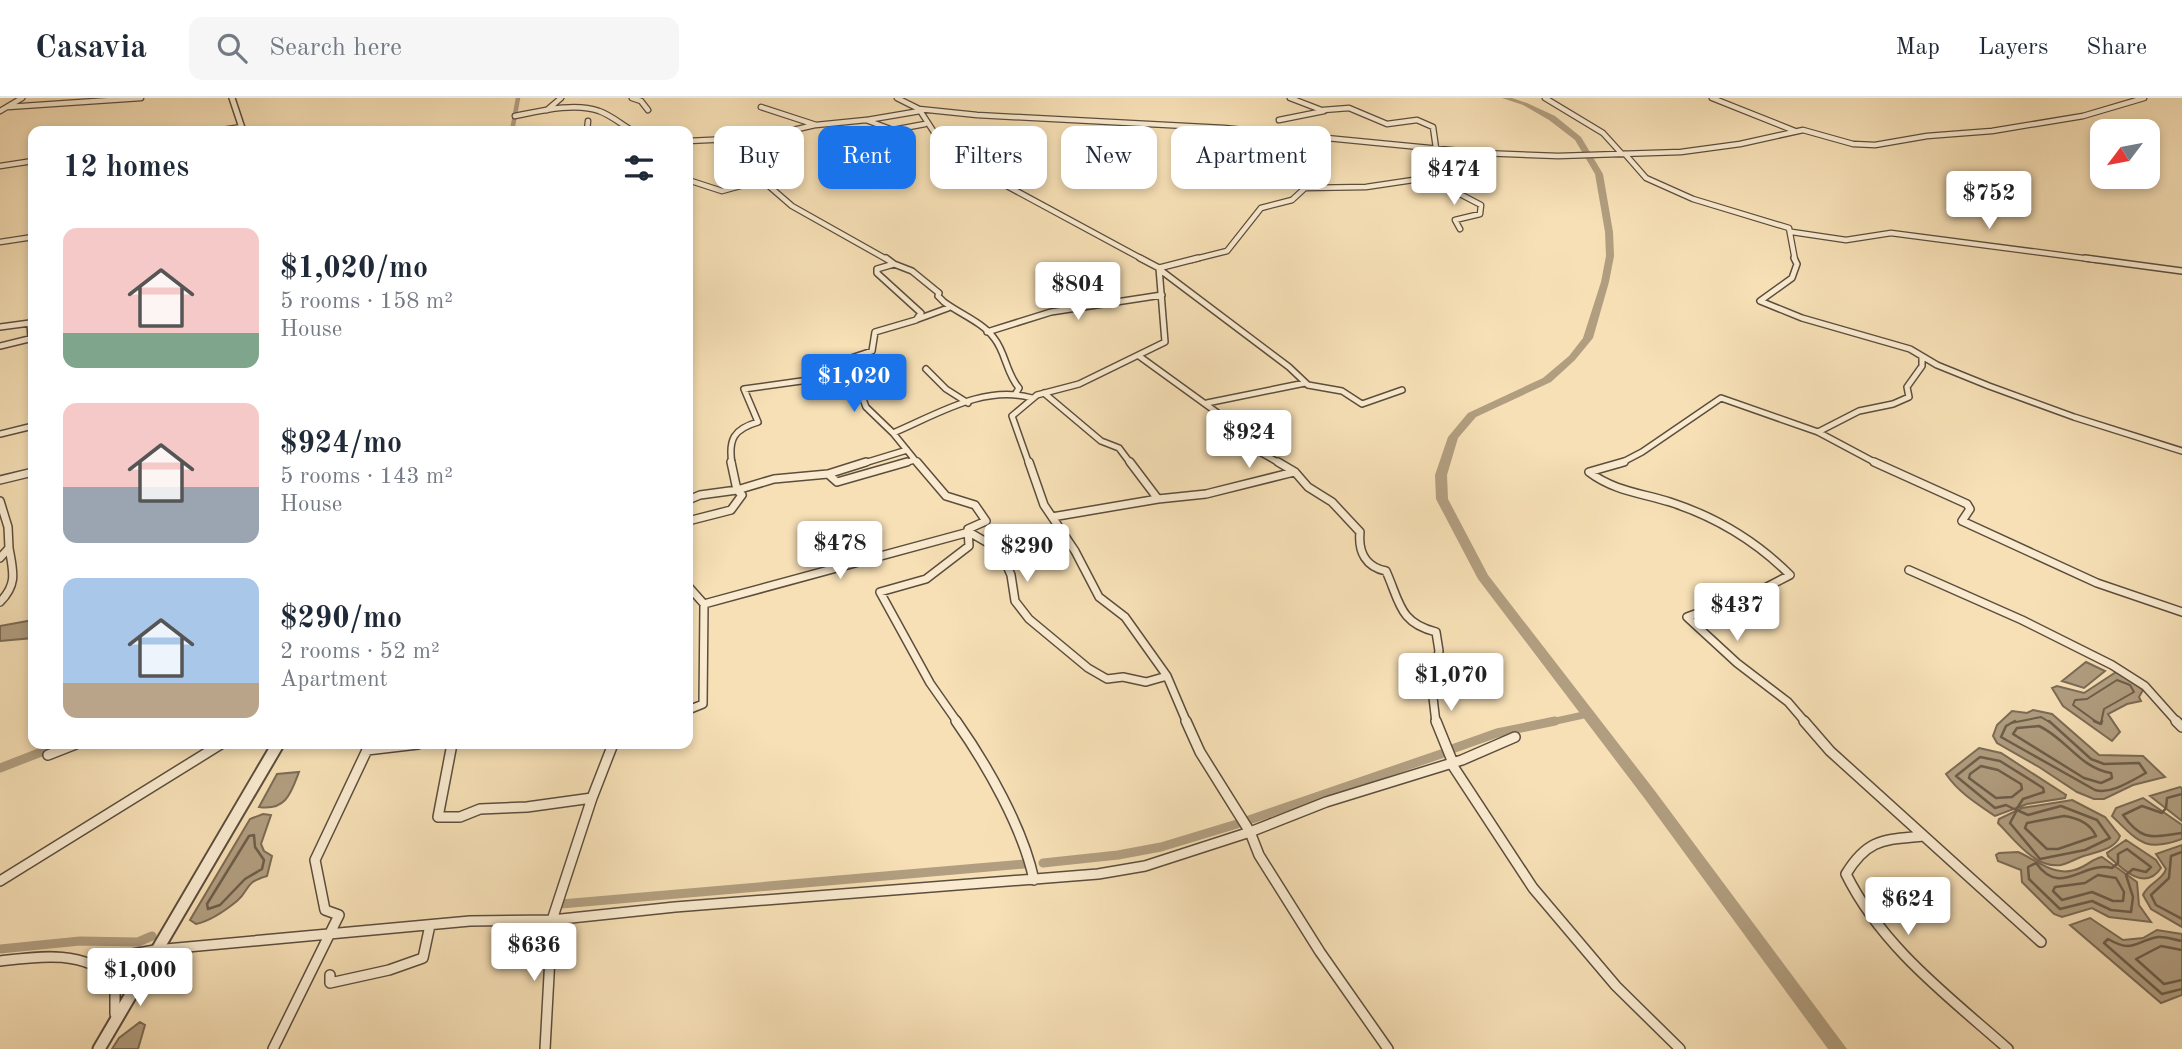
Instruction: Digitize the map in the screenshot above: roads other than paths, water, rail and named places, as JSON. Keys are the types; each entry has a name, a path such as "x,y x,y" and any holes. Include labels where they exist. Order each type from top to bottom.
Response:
{"street":[{"path":"0,111 22,98"},
{"path":"8,107 141,98"},
{"path":"547,110 561,98"},
{"path":"632,98 641,101 648,110"},
{"path":"897,98 919,110 925,124 947,149 979,173 1159,268 1289,367 1305,383"},
{"path":"1290,98 1323,110"},
{"path":"1545,98 1603,133 1646,178 1693,199 1789,228 1792,232 1846,240 1891,233 2182,271"},
{"path":"1712,98 1795,131"},
{"path":"804,128 919,110 1224,128 1434,149 1558,156 1606,155 1714,148 1808,130 1853,144 1875,145 1939,135 1992,131 2083,116 2144,98"},
{"path":"232,101 242,126"},
{"path":"761,107 816,125"},
{"path":"1279,120 1323,110 1349,108 1387,124 1419,121 1435,129 1434,149 1440,176 1458,193 1481,205 1480,214 1455,220 1460,229"},
{"path":"515,116 547,110 598,111 624,126"},
{"path":"866,120 893,130 925,124"},
{"path":"588,121 588,126"},
{"path":"693,141 714,140"},
{"path":"0,166 28,162"},
{"path":"1159,268 1227,251 1261,208 1292,200 1304,188 1366,187 1440,176"},
{"path":"693,182 714,188"},
{"path":"770,189 805,216 894,264"},
{"path":"1792,232 1792,255 1797,264 1792,278 1760,301 1802,318 1910,349 1989,386 2182,451"},
{"path":"0,242 28,238"},
{"path":"918,319 920,309 877,273 877,269 902,264 939,293 938,296 948,308 988,332 995,339 1013,382 1019,388 1016,393"},
{"path":"1159,268 1165,342 1079,384 1032,398 1012,416 1044,505 1075,551 1099,597 1125,617 1167,676 1200,752 1250,832 1259,855 1320,952 1388,1049"},
{"path":"988,332 1013,321 1043,313 1162,295"},
{"path":"693,520 732,510 742,495 737,490 730,448 734,433 738,429 758,422 744,389 830,377 833,364 872,351 876,332 948,308"},
{"path":"0,327 28,323"},
{"path":"0,346 28,340"},
{"path":"1139,356 1181,388 1208,403 1255,440 1258,451 1296,472 1308,487 1332,502 1360,532 1359,540 1366,562 1375,570 1386,571 1407,621 1418,629 1436,632 1441,646 1433,678 1434,702 1446,751 1452,763 1533,888 1616,986 1680,1049"},
{"path":"1818,432 1867,408 1891,405 1909,397 1908,387 1924,362 1922,356"},
{"path":"926,369 946,389 968,403"},
{"path":"704,604 969,531 986,521 983,511 962,498 946,496 894,433 866,407 863,399 860,399 854,376"},
{"path":"1208,403 1305,383 1342,391 1362,404 1402,390"},
{"path":"894,433 982,397 1016,393 1032,398"},
{"path":"1044,393 1065,414 1101,441 1119,448 1158,499"},
{"path":"2042,942 1830,751 1788,702 1737,663 1687,617 1760,590 1790,575 1726,523 1668,502 1625,493 1589,472 1620,465 1642,454 1671,430 1721,398 1818,432 1868,460 1967,504 1970,509 1962,521 2112,589 2182,612"},
{"path":"0,434 28,427"},
{"path":"693,498 737,490 774,479 828,474 907,450"},
{"path":"828,474 837,482 915,460"},
{"path":"1052,517 1158,499 1206,494 1296,472"},
{"path":"0,480 28,473"},
{"path":"0,501 8,527 13,572 11,591 0,602"},
{"path":"969,531 1000,550 1011,575 1016,601 1028,619 1088,668 1107,678 1124,677 1146,682 1167,676"},
{"path":"969,531 969,546 954,554 939,571 923,580 880,592 930,683 981,756 1029,857 1034,880"},
{"path":"0,558 9,548"},
{"path":"1909,570 2021,620 2112,665 2145,686 2182,727"},
{"path":"693,592 704,604 703,704 693,708"},
{"path":"0,961 31,957 92,961 155,950 470,921 552,920 675,907 1098,874 1145,866 1250,832 1326,802 1452,763 1515,737"},
{"path":"48,755 63,749"},
{"path":"0,881 213,749"},
{"path":"99,1049 275,749"},
{"path":"273,1049 338,913 325,910 315,860 367,750 376,749"},
{"path":"451,749 438,817 460,817 480,809 527,807 592,798"},
{"path":"545,1049 552,920 611,749"},
{"path":"1923,836 1873,842 1858,852 1846,874 1854,895 1910,962 2008,1049"},
{"path":"330,975 330,983 401,968 423,958 430,925"},
{"path":"92,961 114,979 117,1005 112,1024"}],"water":[{"path":"28,621 28,638 0,641 0,626"},
{"path":"2086,662 2105,671 2084,688 2062,681"},
{"path":"2116,672 2123,674 2143,690 2139,697 2141,701 2127,704 2108,714 2120,732 2112,741 2063,706 2052,688 2057,686 2084,693"},
{"path":"2033,710 2052,714 2099,755 2143,756 2165,777 2133,785 2104,799 2094,799 2077,792 1997,743 1993,736 1997,725 2012,711 2027,713"},
{"path":"1979,748 2001,753 2066,795 2065,798 2027,804 1995,816 1962,792 1946,774"},
{"path":"299,772 286,799 276,806 259,807 277,774"},
{"path":"2182,788 2182,821 2150,796"},
{"path":"2143,798 2182,825 2182,839 2159,845 2143,842 2112,816 2116,808"},
{"path":"2072,800 2105,817 2120,836 2118,840 2106,849 2061,865 2051,865 2026,852 1998,823 1999,819 2022,808"},
{"path":"263,814 271,815 261,844 264,851 272,856 267,876 251,884 237,901 223,911 196,924 190,920 250,819"},
{"path":"2126,840 2156,860 2161,868 2155,875 2148,878 2134,876 2108,856 2107,853"},
{"path":"2182,845 2182,927 2151,909 2143,895 2166,869 2156,854"},
{"path":"2018,852 2048,868 2064,871 2082,867 2102,857 2137,882 2139,905 2151,922 2109,917 2092,908 2062,917 2054,914 2022,882 2021,870 1998,861 1996,855"},
{"path":"2090,918 2123,940 2143,938 2157,930 2182,934 2182,995 2161,1003 2070,925"},
{"path":"140,1022 145,1025 138,1049 112,1049 119,1038"}],"waterway":[{"path":"513,126 518,98"},
{"path":"1505,98 1525,104 1552,118 1578,139 1599,174 1609,232 1610,256 1588,338 1572,358 1547,380 1472,415 1453,437 1441,475 1442,499 1482,576 1650,795 1838,1049"},
{"path":"1547,723 1588,714"},
{"path":"1452,749 1497,733 1555,721"},
{"path":"0,768 49,749"},
{"path":"1249,820 1441,754"},
{"path":"1043,863 1118,855 1161,847 1237,824"},
{"path":"561,904 1024,864"},
{"path":"0,949 80,941 138,942 152,936"}]}
